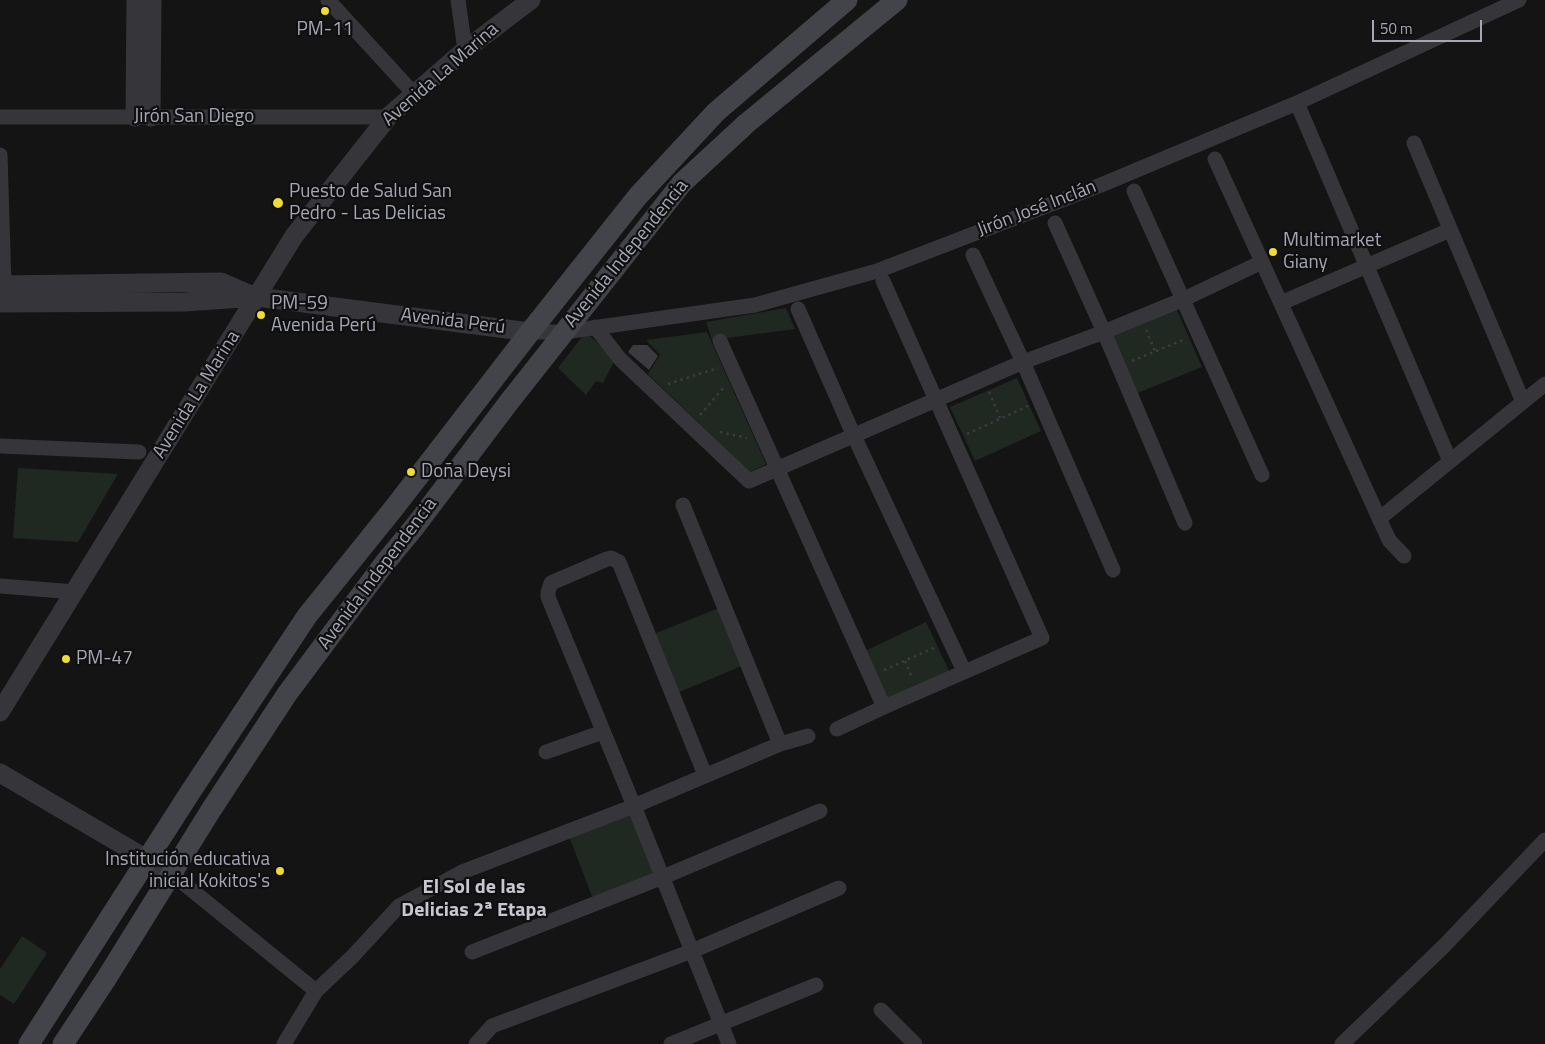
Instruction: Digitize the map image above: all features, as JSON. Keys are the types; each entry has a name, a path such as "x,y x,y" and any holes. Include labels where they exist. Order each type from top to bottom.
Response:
{"main road":[{"name":"Avenida Independencia","path":"30,1044 218,749 307,616 638,196 716,112 846,0"},
{"name":"Avenida Independencia","path":"64,1042 278,707 384,564 682,183 747,123 897,0"},
{"path":"638,196 660,212"},
{"path":"394,508 416,525"},
{"path":"255,693 278,707"},
{"path":"218,749 242,763"},
{"path":"42,1025 64,1042"}],"street":[{"path":"136,0 143,117"},
{"path":"143,117 152,0"},
{"path":"328,0 414,94"},
{"path":"458,0 466,50"},
{"name":"Avenida La Marina","path":"0,712 294,236 388,117 466,50 531,0"},
{"name":"Jirón José Inclán","path":"530,332 564,332 755,305 877,271 1101,185 1297,103 1519,0"},
{"path":"1297,103 1450,461"},
{"name":"Jirón San Diego","path":"0,117 388,117"},
{"path":"1414,143 1523,402"},
{"path":"0,155 1,291"},
{"path":"1215,159 1379,519 1389,540 1404,556"},
{"path":"1134,191 1262,474"},
{"path":"1055,223 1104,332 1185,523"},
{"path":"1282,303 1450,230"},
{"path":"973,255 1023,362 1113,570"},
{"path":"595,328 620,359 749,481 1023,362 1104,332 1184,299 1262,262"},
{"path":"837,729 884,706 1042,638 883,281"},
{"name":"Avenida Perú","path":"1,291 185,302 257,297 530,332"},
{"path":"798,309 854,436 964,671"},
{"path":"720,341 884,706"},
{"path":"1379,519 1545,384"},
{"path":"0,446 139,452"},
{"path":"683,505 780,744"},
{"path":"705,775 619,562 607,558 551,583 548,592 729,1044"},
{"path":"0,586 75,592"},
{"path":"546,752 603,732"},
{"path":"284,1044 316,991 353,956 399,906 462,872 634,806 780,744 808,736"},
{"path":"0,773 172,874 316,991"},
{"path":"472,952 663,877 820,811"},
{"path":"1342,1044 1444,946 1545,840"},
{"path":"476,1044 492,1026 692,951 839,888"},
{"path":"671,1044 816,985"},
{"path":"881,1010 915,1044"}],"path":[{"path":"1143,324 1154,351"},
{"path":"1131,361 1189,337"},
{"path":"662,386 722,367"},
{"path":"696,418 728,382"},
{"path":"988,390 1000,418"},
{"path":"963,436 1029,405"},
{"path":"718,432 753,439"},
{"path":"882,671 938,647"},
{"path":"905,661 912,679"}],"shaded area":[{"path":"786,308 795,329 712,340 706,322"},
{"path":"1177,310 1202,367 1135,394 1111,337"},
{"path":"707,332 766,464 750,472 648,374 660,355 646,340"},
{"path":"588,334 615,360 603,383 596,381 586,395 558,368 581,338"},
{"path":"1017,378 1041,431 975,461 950,407"},
{"path":"18,468 118,474 78,542 13,538"},
{"path":"719,608 742,666 677,693 654,634"},
{"path":"926,622 950,673 885,701 865,651"},
{"path":"631,811 654,875 593,899 569,836"},
{"path":"22,936 47,953 14,1004 0,995 0,969"}],"building":[{"path":"633,345 647,345 658,356 649,370 628,352"}],"place":[{"name":"PM-11","path":"325,11"},
{"name":"Puesto de Salud San Pedro - Las Delicias","path":"278,203"},
{"name":"Multimarket Giany","path":"1273,252"},
{"name":"PM-59 Avenida Perú","path":"261,315"},
{"name":"Doña Deysi","path":"411,472"},
{"name":"PM-47","path":"66,659"},
{"name":"Institución educativa inicial Kokitos's","path":"280,871"}],"district":[{"name":"El Sol de las Delicias 2ª Etapa","path":"474,900"}]}
